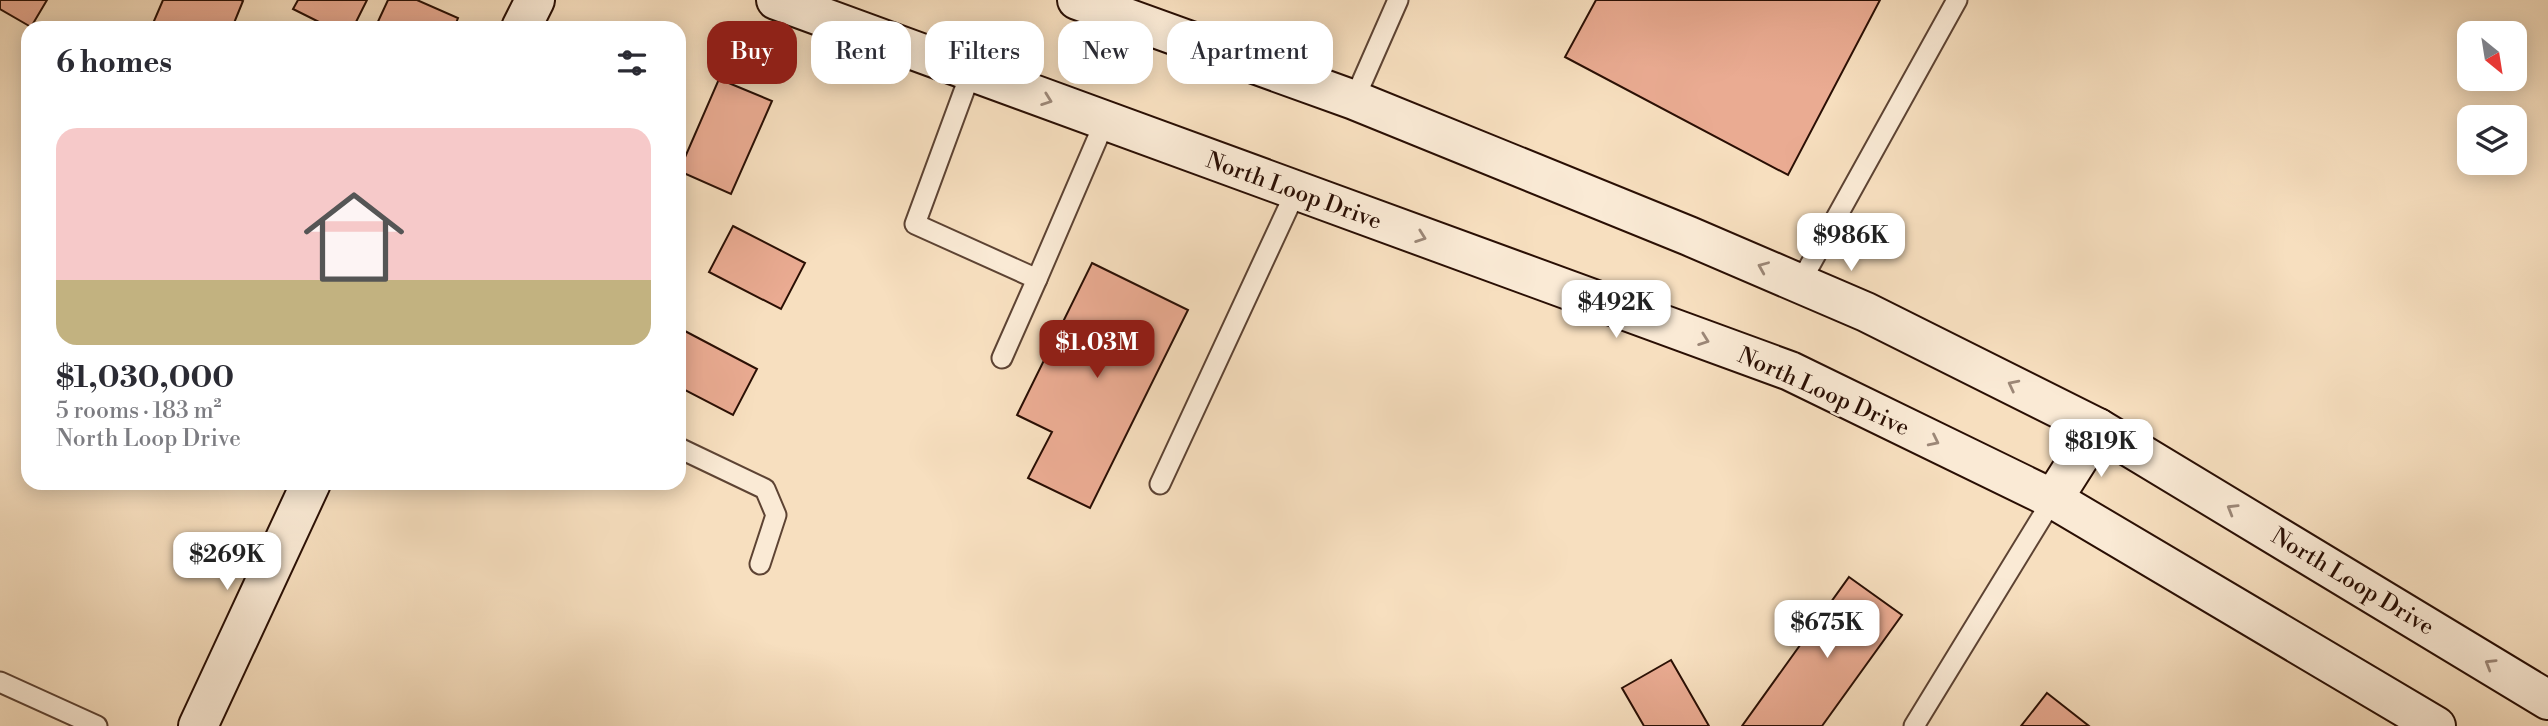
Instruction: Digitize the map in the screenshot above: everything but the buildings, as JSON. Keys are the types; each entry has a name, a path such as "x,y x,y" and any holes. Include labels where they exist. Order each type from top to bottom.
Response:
{"main road":[{"path":"524,21 535,0"},
{"name":"North Loop Drive","path":"776,0 925,55"},
{"name":"North Loop Drive","path":"1077,0 1354,100 1866,312 2098,428 2548,700"},
{"name":"North Loop Drive","path":"1004,84 1790,372 2053,499 2436,726"},
{"path":"2053,499 2098,428"},
{"path":"198,726 308,490"}],"lane":[{"path":"1354,100 1398,0"},
{"path":"1800,283 1957,0"},
{"path":"967,84 915,224 1037,279"},
{"path":"1002,358 1105,121"},
{"path":"1160,484 1296,191"},
{"path":"686,451 765,489 776,515 761,564"},
{"path":"1914,726 2053,499"},
{"path":"0,682 97,726"}]}
